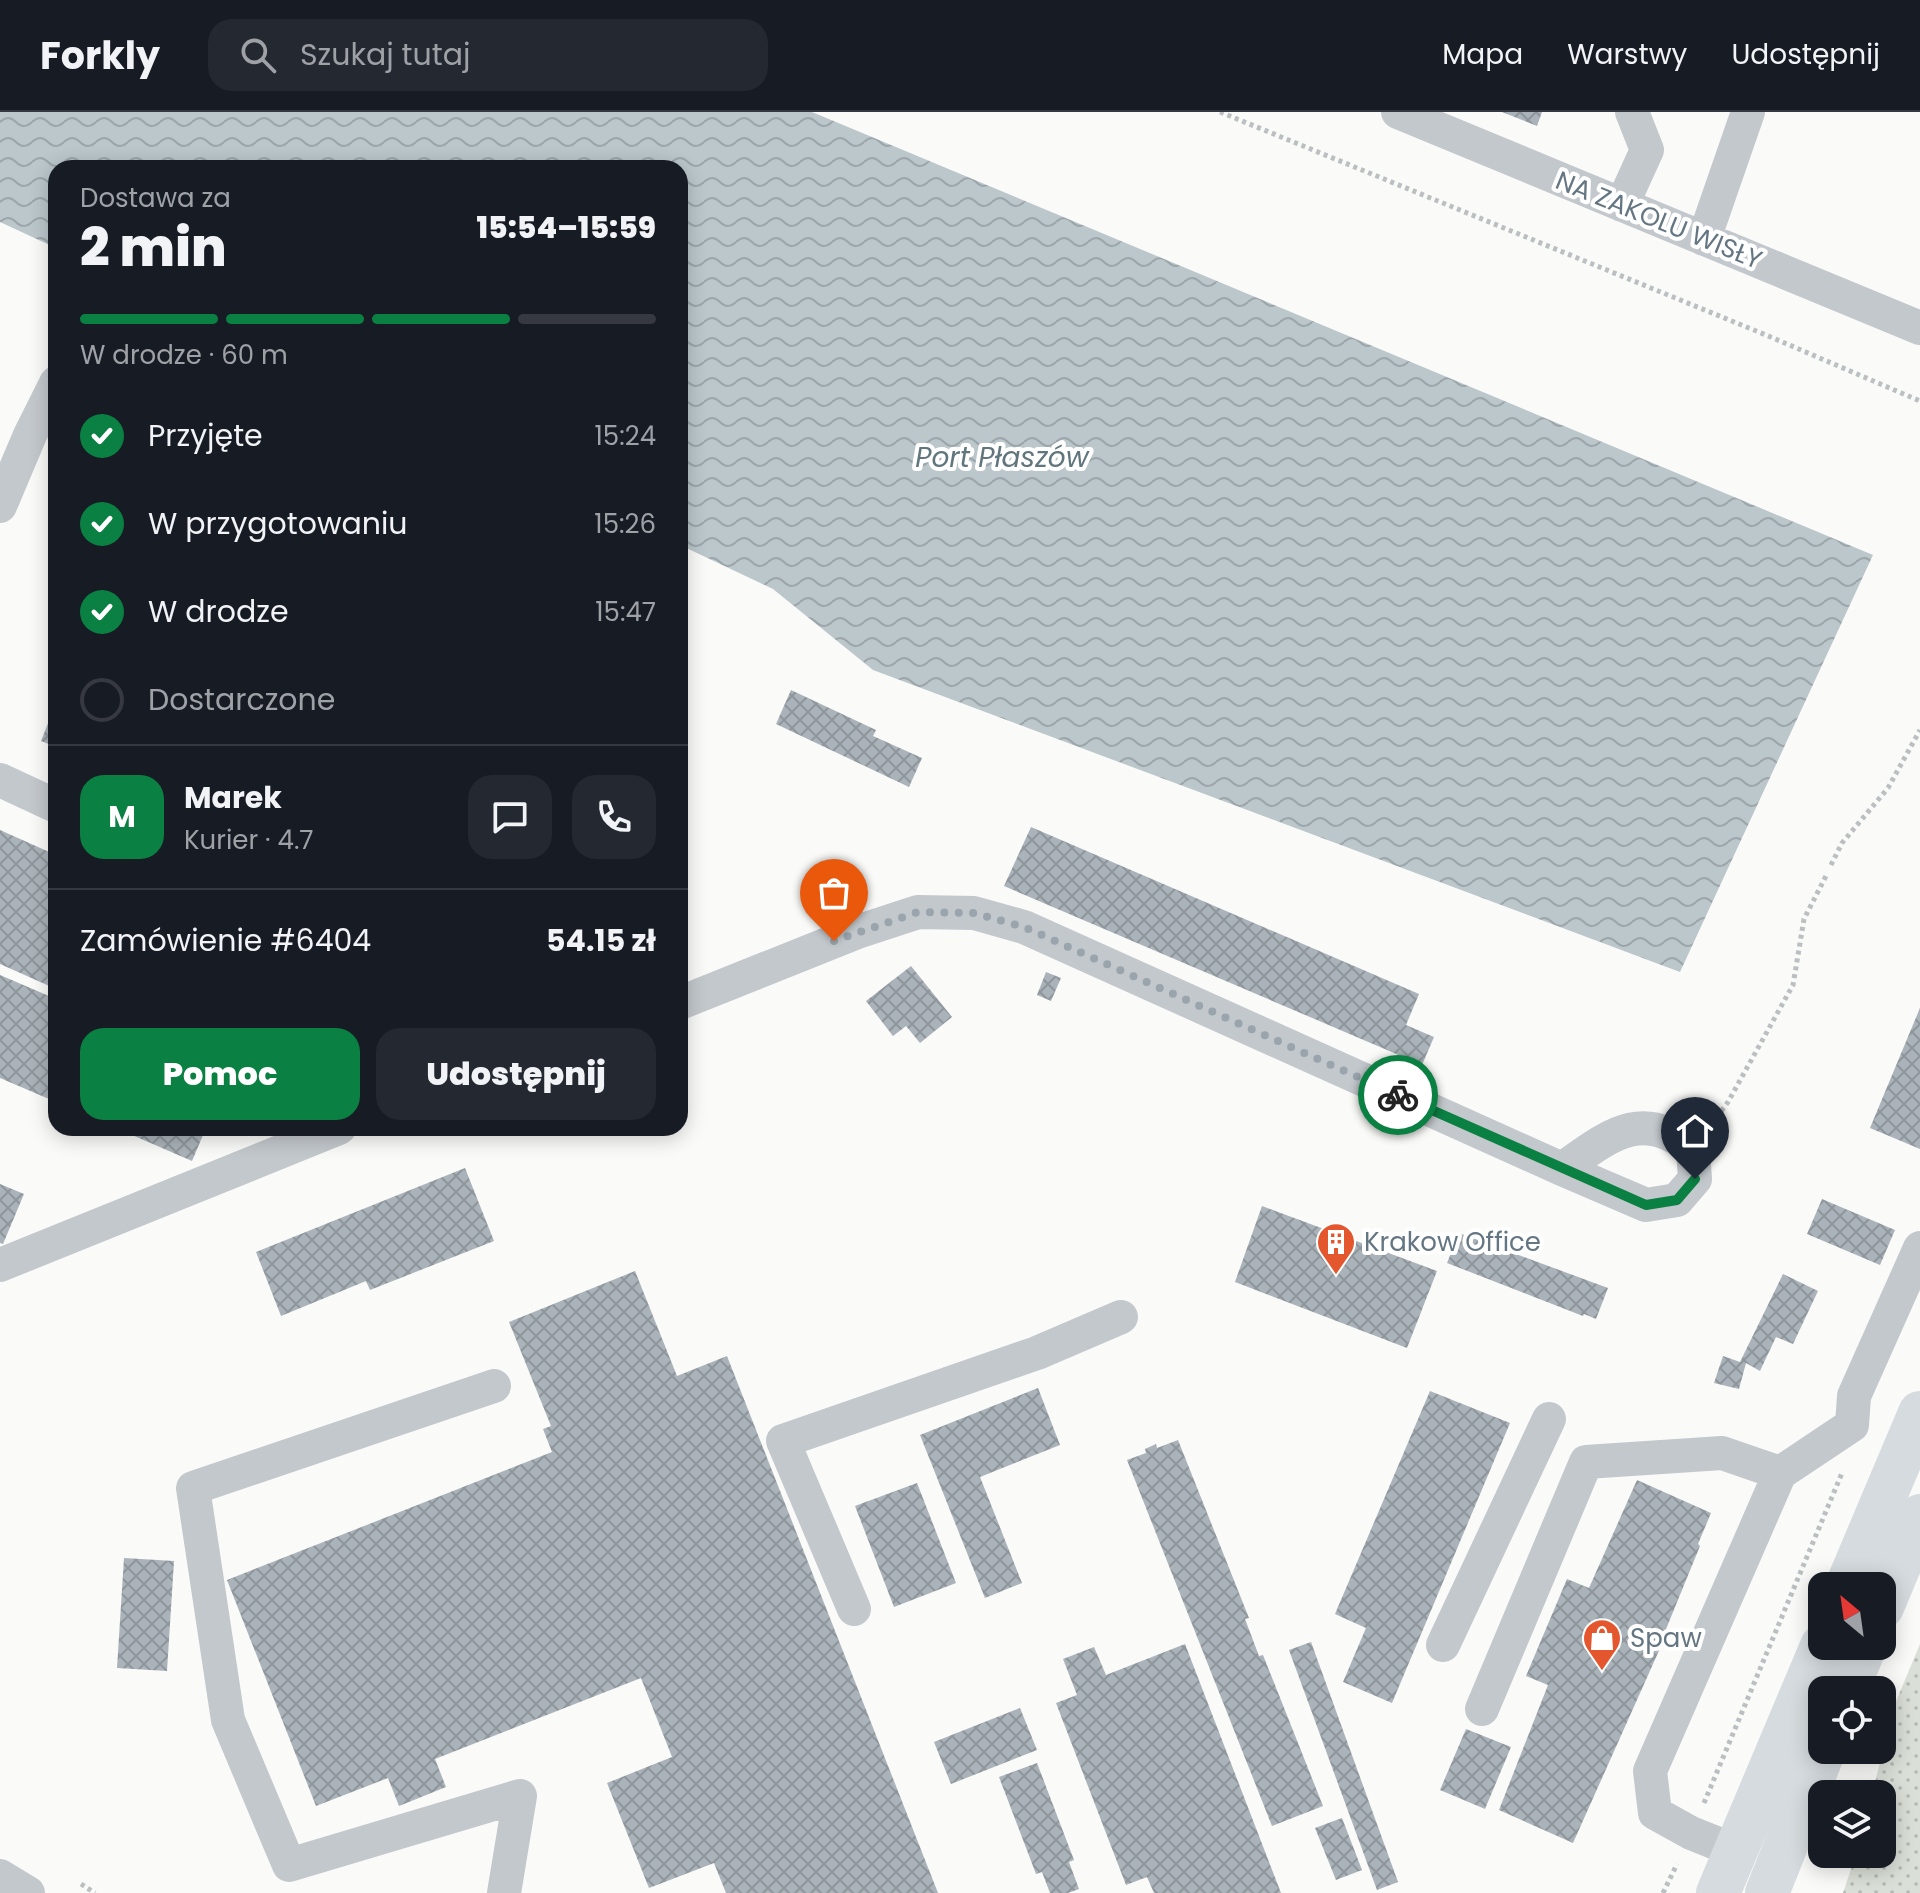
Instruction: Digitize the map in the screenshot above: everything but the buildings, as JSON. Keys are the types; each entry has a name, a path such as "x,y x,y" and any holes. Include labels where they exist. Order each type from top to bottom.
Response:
{"main road":[{"path":"1853,1572 1920,1413"},
{"path":"1896,1573 1920,1516"},
{"path":"1718,1893 1816,1660"},
{"path":"1767,1893 1818,1764"}],"street":[{"path":"1622,205 1647,150 1632,112"},
{"path":"1704,239 1748,112"},
{"name":"NA ZAKOLU WISŁY","path":"1417,116 1920,328"},
{"path":"0,506 48,399"},
{"path":"0,780 48,802"},
{"path":"688,1000 860,931 918,912 974,913 1024,927 1562,1169 1646,1205 1677,1200 1695,1179 1693,1150 1675,1135 1646,1126 1617,1131 1562,1169"},
{"path":"0,1265 319,1136"},
{"path":"1736,1851 1691,1833 1655,1813 1650,1771 1780,1473 1852,1425 1854,1396 1920,1248"},
{"path":"854,1609 783,1441 1037,1353 1121,1317"},
{"path":"494,1386 193,1488 228,1720 289,1865 520,1796 504,1893"},
{"path":"1443,1645 1549,1419"},
{"path":"1482,1709 1586,1462 1722,1453 1780,1473"},
{"path":"0,1876 28,1893"}],"path":[{"path":"1220,112 1920,401"},
{"path":"1831,865 1842,843 1888,788 1920,730"},
{"path":"1693,1150 1728,1102 1793,985 1804,919 1827,874"},
{"path":"1663,1893 1845,1468"},
{"path":"81,1884 95,1893"}],"shaded area":[{"path":"1920,1644 1920,1893 1843,1893 1851,1868 1896,1868 1896,1780 1876,1780 1880,1764 1896,1764 1896,1702"}],"water":[{"name":"Port Płaszów","path":"0,112 812,112 1873,555 1680,972 873,670 773,589 688,549 688,160 48,160 48,244 0,222"}],"way so far":[{"path":"834,941 918,912 974,913 1024,927 1398,1095"}],"place":[{"name":"Krakow Office","path":"1336,1276"},
{"name":"Spaw","path":"1602,1672"}],"route":[{"path":"1398,1095 1646,1205 1677,1200 1695,1179"}]}
